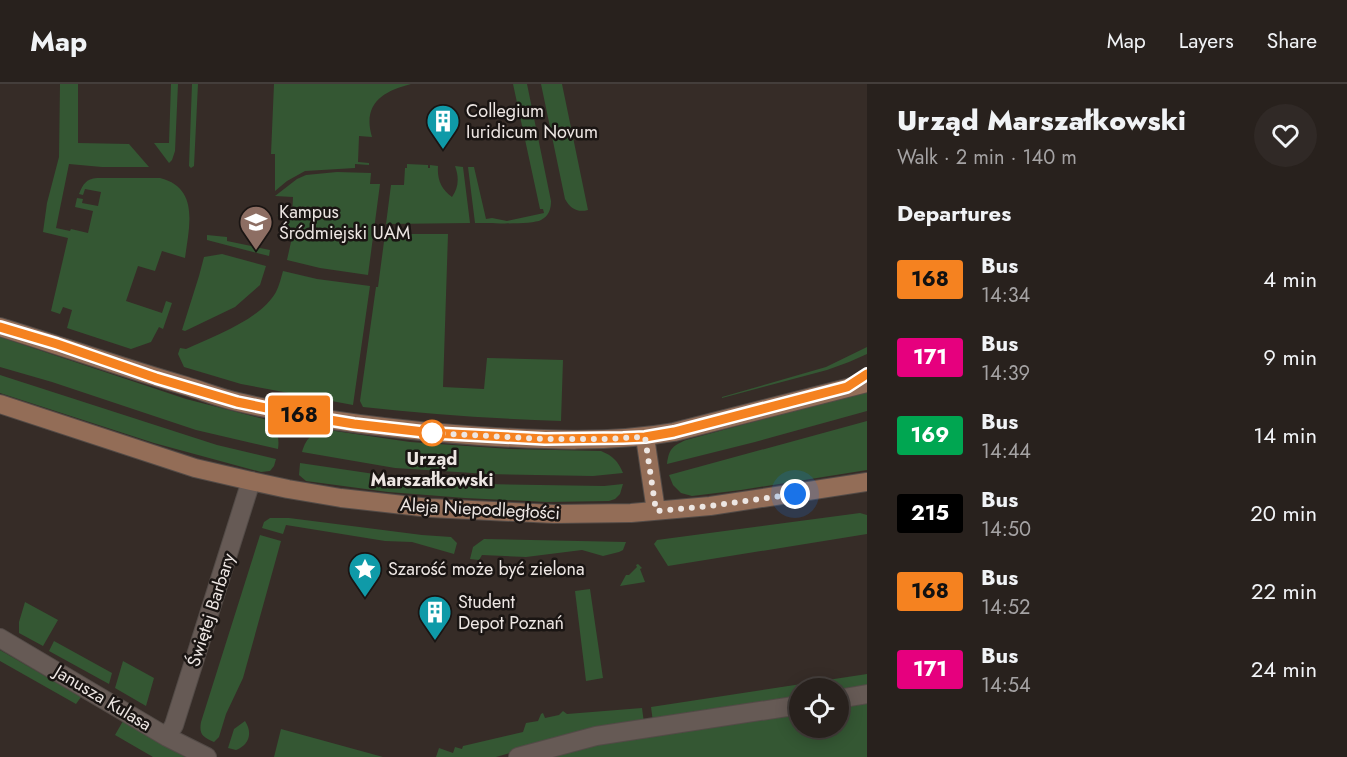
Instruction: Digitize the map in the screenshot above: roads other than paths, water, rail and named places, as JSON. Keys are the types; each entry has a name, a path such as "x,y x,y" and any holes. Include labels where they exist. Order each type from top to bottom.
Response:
{"street":[{"path":"0,327 237,402 305,416 392,429 511,438 645,437 867,383"},
{"path":"847,387 867,374"},
{"name":"Aleja Niepodległości","path":"0,405 186,465 251,481 341,498 430,508 554,514 656,511 866,483"},
{"path":"645,437 656,511"},
{"name":"Świętej Barbary","path":"167,737 174,725 251,481"},
{"name":"Janusza Kulasa","path":"0,638 167,737 207,757"},
{"path":"849,697 867,694"},
{"path":"518,757 596,736 789,707"}],"place":[{"name":"Collegium Iuridicum Novum","path":"443,150"},
{"name":"Kampus Śródmiejski UAM","path":"256,251"},
{"name":"Urząd Marszałkowski","path":"432,433"},
{"name":"Szarość może być zielona","path":"365,598"},
{"name":"Student Depot Poznań","path":"435,641"}]}
